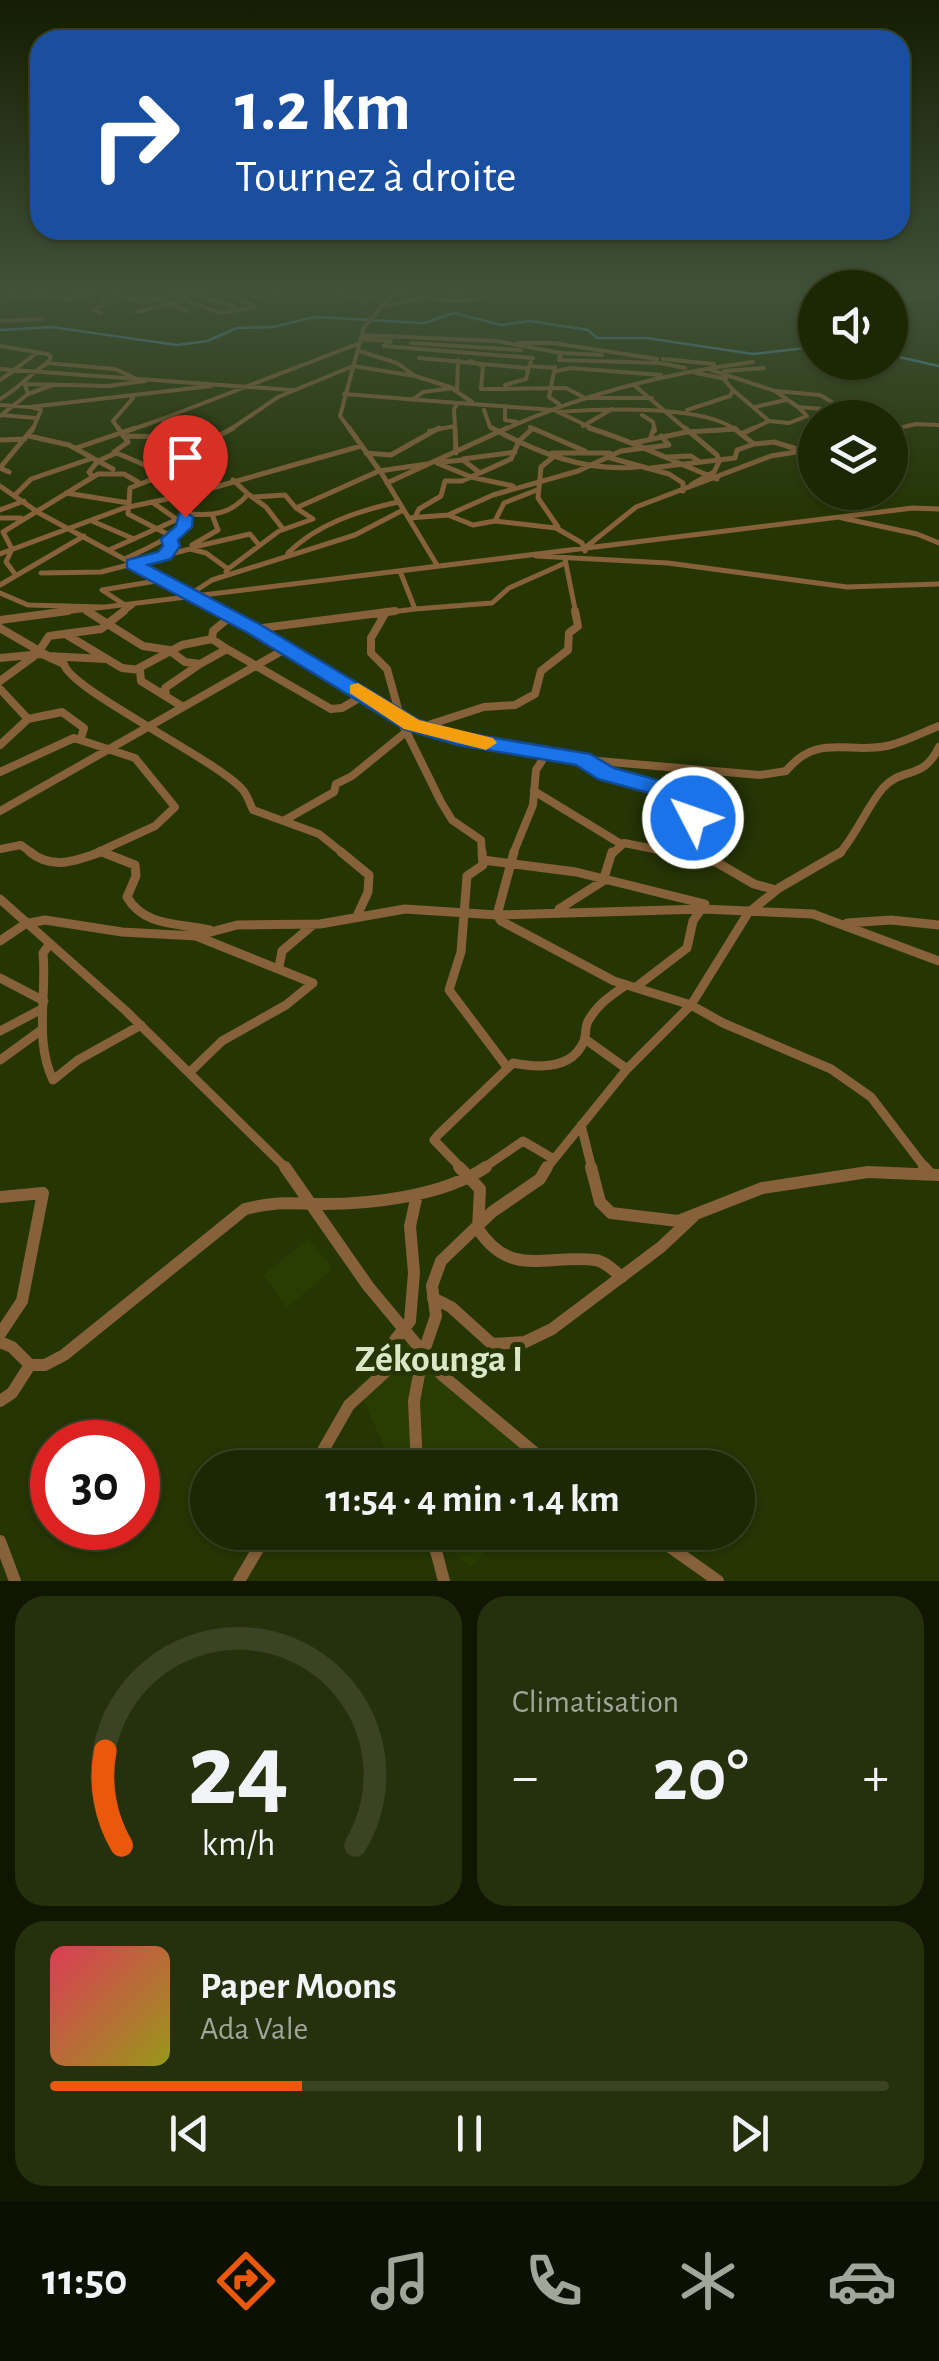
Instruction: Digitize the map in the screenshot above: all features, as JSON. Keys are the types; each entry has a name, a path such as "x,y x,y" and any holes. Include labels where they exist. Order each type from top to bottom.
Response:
{"street":[{"path":"1,380 24,363"},
{"path":"0,402 26,385 34,372 47,363 115,369 142,380"},
{"path":"76,448 137,430 304,363"},
{"path":"355,363 344,394 342,420 412,518 437,566"},
{"path":"388,363 455,389 468,400 504,415"},
{"path":"413,373 417,363"},
{"path":"455,389 458,363"},
{"path":"474,363 483,366 479,388 566,388 583,397 652,398"},
{"path":"481,363 669,375"},
{"path":"468,400 486,389 524,380 530,363"},
{"path":"558,363 550,389 550,399 558,408 584,426 717,478"},
{"path":"649,363 736,379"},
{"path":"710,363 728,364"},
{"path":"558,408 583,397 669,375 743,363"},
{"path":"130,504 127,494 138,482 194,462 215,438 273,399 353,366 413,373"},
{"path":"706,368 775,390 826,395 833,400"},
{"path":"715,371 764,368"},
{"path":"0,369 297,390"},
{"path":"601,392 608,371"},
{"path":"722,378 769,421"},
{"path":"100,397 121,379"},
{"path":"26,385 133,387 142,380"},
{"path":"1,415 28,394 57,384"},
{"path":"634,384 715,452 719,462 714,472 686,490"},
{"path":"26,385 28,394"},
{"path":"16,494 30,480 95,460 128,444 113,421 137,396 150,389 192,392 213,385"},
{"path":"243,388 273,399"},
{"path":"525,388 531,418"},
{"path":"412,400 423,392 455,389"},
{"path":"682,412 729,397 733,390"},
{"path":"775,390 798,407"},
{"path":"344,394 480,406 527,401 550,409"},
{"path":"30,407 137,396"},
{"path":"755,407 790,401"},
{"path":"0,402 41,410 28,438 0,468 9,472"},
{"path":"457,456 454,409 458,403"},
{"path":"480,406 486,424 500,432 552,454 606,470 733,460 737,450 754,444 774,442 798,450"},
{"path":"505,406 506,421 521,423 590,453"},
{"path":"387,483 457,456 500,432 558,408 682,412 723,419 754,444"},
{"path":"584,426 612,408"},
{"path":"636,413 652,422 656,432 648,440"},
{"path":"1,415 35,418"},
{"path":"162,419 202,455"},
{"path":"632,443 692,431 738,432 769,421 788,423 798,419"},
{"path":"0,554 130,504 191,494 232,480 364,450 391,455 431,429 455,426"},
{"path":"908,426 939,426"},
{"path":"412,518 441,496 446,481 471,477 511,459 532,429"},
{"path":"131,438 137,430"},
{"path":"123,435 215,438"},
{"path":"587,560 585,547 562,529 540,501 537,490 541,467 552,454 645,451 669,445 661,436"},
{"path":"0,440 28,438 76,448 116,472"},
{"path":"126,474 194,448"},
{"path":"0,453 16,449"},
{"path":"412,518 448,515 621,451"},
{"path":"645,451 651,468 680,479 686,490"},
{"path":"457,456 515,452"},
{"path":"113,453 182,484 215,486"},
{"path":"585,547 636,507 771,456 798,453"},
{"path":"457,456 480,473"},
{"path":"667,457 691,456 704,464"},
{"path":"607,458 638,468"},
{"path":"12,549 2,532 39,513 66,493 90,474 95,460"},
{"path":"194,462 198,484"},
{"path":"296,508 380,471 435,463 471,477 537,490"},
{"path":"68,466 90,474 126,474 138,482"},
{"path":"232,480 283,529"},
{"path":"0,486 39,513 254,629 420,728 582,759 760,775 786,771 799,756 822,747 887,746 939,726"},
{"path":"496,522 504,504 537,490"},
{"path":"66,493 130,504"},
{"path":"191,494 191,514"},
{"path":"109,550 191,514 213,517 231,511 251,495 284,495 312,519 283,529 191,596"},
{"path":"0,510 24,500"},
{"path":"152,501 180,522"},
{"path":"281,559 308,534 370,508 398,502"},
{"path":"130,504 128,514 153,525 153,530"},
{"path":"0,620 914,508 939,509"},
{"path":"226,572 355,536 404,510"},
{"path":"448,515 473,525 496,522 562,529"},
{"path":"185,549 218,530 213,517"},
{"path":"0,518 26,518"},
{"path":"840,518 917,534 939,543"},
{"path":"90,520 134,538"},
{"path":"164,556 180,522"},
{"path":"153,530 172,538"},
{"path":"42,574 102,572 250,534 260,545"},
{"path":"0,585 84,536"},
{"path":"125,560 172,538"},
{"path":"12,549 5,559 16,574"},
{"path":"185,549 206,553 226,572"},
{"path":"525,556 564,562 668,564 847,587 939,584"},
{"path":"254,629 492,603 509,588 564,562"},
{"path":"285,820 334,792 336,784 352,776 406,732 484,707 515,704 534,694 540,674 568,650 569,634 578,626 564,562"},
{"path":"400,571 416,610"},
{"path":"102,572 108,578 108,588"},
{"path":"129,605 102,590 162,580"},
{"path":"0,593 30,609 88,603 106,608"},
{"path":"0,681 39,653 46,638 102,628 129,605"},
{"path":"84,610 143,646 170,650 185,662 200,664"},
{"path":"386,612 370,649 388,670 388,689 406,732 451,819 480,840 483,865 467,876 461,952 449,990 507,1067"},
{"path":"212,639 213,631 230,617"},
{"path":"0,628 65,665 66,673 79,685 118,704 242,789 253,810 319,834 370,875 368,892 357,916"},
{"path":"67,634 126,670 137,669 192,641 212,639 332,709 342,708 366,694"},
{"path":"0,811 287,648"},
{"path":"166,696 165,688 170,681 227,649"},
{"path":"0,658 39,653 105,659"},
{"path":"137,669 141,681 184,706"},
{"path":"0,689 28,719"},
{"path":"0,745 28,719 62,712 84,728 81,738"},
{"path":"0,772 66,740 81,738 135,758 142,772 172,799 175,812 136,839 53,864 21,844 0,849"},
{"path":"416,1450 414,1401 423,1354 436,1316 434,1278 441,1261 496,1208 533,1186 627,1069 692,1005 748,913 776,890 836,857 854,838 883,788 893,780 922,771 931,764 939,747"},
{"path":"497,914 516,845 530,814 536,770 547,753"},
{"path":"582,759 606,774 666,791 693,818 691,845 701,858"},
{"path":"534,791 622,844 701,858 776,890"},
{"path":"557,911 603,882 613,850 622,844"},
{"path":"98,851 135,865 136,876 127,897 144,917 214,931"},
{"path":"483,860 576,872 603,882 705,904 693,921 687,948 604,1000 586,1022 585,1038 575,1056 540,1069 518,1062 507,1067 434,1140 472,1176 480,1189 478,1228 490,1248 533,1263 599,1260 622,1277"},
{"path":"3,904 141,1025 285,1167 423,1354 455,1387 531,1450"},
{"path":"196,936 249,923 314,924 404,908 497,914 703,909 795,912 842,922 891,920 939,925"},
{"path":"497,914 508,926 631,986 692,1005 851,1082 871,1096 934,1174"},
{"path":"0,941 24,924 51,920 122,932 196,936 313,983 286,1005 222,1040 190,1072"},
{"path":"842,922 872,938 939,961"},
{"path":"280,967 282,951 314,924"},
{"path":"49,945 43,953 40,1031 45,1065 53,1080 78,1060 141,1025"},
{"path":"0,978 43,1005"},
{"path":"0,1031 43,1005"},
{"path":"0,1060 40,1031"},
{"path":"585,1038 627,1069"},
{"path":"580,1126 594,1189 611,1214 660,1221 694,1216"},
{"path":"0,1342 30,1365 45,1365 64,1354 245,1209 279,1200 314,1204 417,1194 472,1176 523,1141 552,1158"},
{"path":"433,1298 460,1311 481,1338 499,1345 540,1336 565,1324 592,1298 650,1260 694,1216 723,1201 762,1188 868,1172 934,1174"},
{"path":"0,1197 43,1194 22,1301 0,1334"},
{"path":"323,1450 349,1404 393,1366 395,1340 410,1321 414,1273 410,1226 417,1194"},
{"path":"414,1273 434,1278"},
{"path":"0,1401 8,1397 30,1365"},
{"path":"0,1541 14,1581"},
{"path":"239,1581 255,1550"},
{"path":"436,1550 444,1581"},
{"path":"674,1550 718,1581"}],"shaded area":[{"path":"308,1238 333,1269 287,1308 263,1276"},
{"path":"410,1339 534,1450 386,1450 357,1387"},
{"path":"453,1550 487,1550 470,1568"}],"waterway":[{"path":"925,363 939,366"}],"slow traffic":[{"path":"358,689 412,724 486,743"}],"district":[{"name":"Zékounga I","path":"439,1358"}],"route":[{"path":"185,517 184,527 170,539 172,546 164,556 133,564 254,629 412,724 458,738 582,759 606,774 661,788 693,818"}]}
